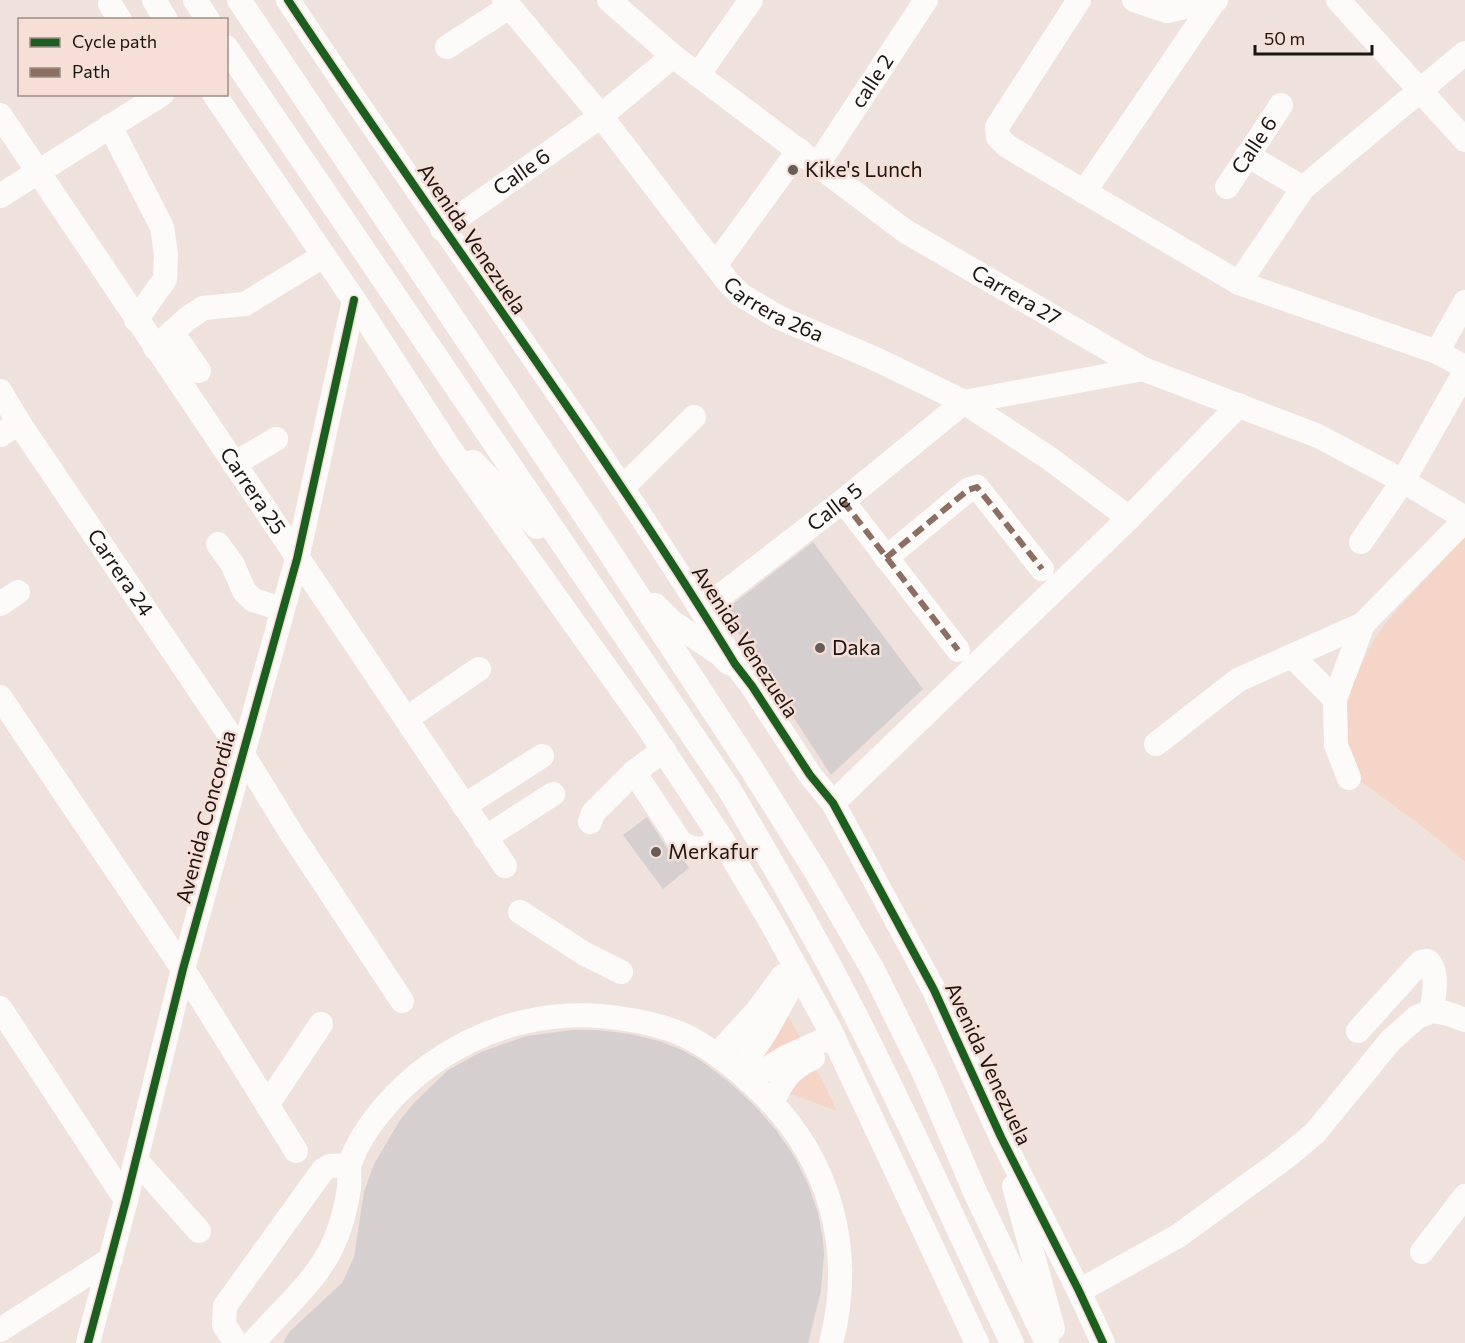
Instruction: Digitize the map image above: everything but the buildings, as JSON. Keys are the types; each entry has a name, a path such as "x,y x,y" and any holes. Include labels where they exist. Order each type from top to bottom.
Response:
{"street":[{"path":"154,0 165,18"},
{"path":"195,0 207,18"},
{"path":"239,0 622,572 815,870 873,970 925,1075 975,1192 1047,1343"},
{"name":"Carrera 27","path":"609,0 673,56 905,231 1143,369 1318,436 1403,481 1465,519"},
{"path":"698,75 751,0"},
{"name":"calle 2","path":"716,264 809,157 926,0"},
{"path":"1079,0 997,127 998,137 1007,146 1239,283 1437,352 1465,367"},
{"path":"1134,0 1167,11 1215,0"},
{"path":"1084,192 1215,0"},
{"path":"1338,0 1465,140"},
{"path":"294,2 228,51 729,789 788,889 843,990 893,1089 1012,1343"},
{"name":"Avenida Venezuela","path":"294,2 442,229 622,488 735,664 810,775 833,803 934,990 1001,1137 1103,1343"},
{"path":"447,47 506,4"},
{"name":"Carrera 26a","path":"506,4 601,116 741,295 778,317 880,361 964,402 1049,458 1130,518"},
{"path":"1239,283 1303,188 1465,54"},
{"name":"Calle 6","path":"442,229 601,116 673,56"},
{"path":"215,96 354,300 450,448 664,750 721,838 837,1043 977,1343"},
{"path":"0,196 152,97"},
{"name":"Calle 6","path":"1227,187 1281,105"},
{"name":"Carrera 25","path":"0,115 136,320 163,340 234,464 505,866"},
{"path":"110,126 162,227 166,254 165,279 136,320"},
{"path":"1247,155 1303,188"},
{"path":"199,371 163,340 203,308 245,304 323,256"},
{"name":"Avenida Concordia","path":"88,1343 183,969 297,559 354,300"},
{"path":"1437,352 1465,302"},
{"path":"964,402 1143,369"},
{"path":"1361,542 1403,481 1465,372"},
{"name":"Carrera 24","path":"0,392 9,429 242,753 293,836 402,1001"},
{"name":"Calle 5","path":"702,610 843,501 964,402"},
{"path":"833,803 1130,518 1239,405"},
{"path":"622,488 694,417"},
{"path":"234,464 276,439"},
{"path":"450,448 478,465 579,568"},
{"path":"886,558 968,490 977,487 1042,569"},
{"path":"843,501 958,650"},
{"path":"1156,744 1238,680 1363,624 1465,519"},
{"path":"218,544 233,564 244,591 253,600 282,609"},
{"path":"622,572 672,622 720,654 752,686"},
{"path":"1349,778 1336,746 1335,699 1363,624"},
{"path":"1292,656 1335,699"},
{"path":"735,664 755,668 763,676 811,747 814,759 810,775"},
{"path":"406,718 478,669"},
{"path":"0,697 183,969 296,1151"},
{"path":"590,822 593,813 634,772 664,750"},
{"path":"464,806 543,756"},
{"path":"634,772 681,843 694,849 706,848 721,838"},
{"path":"485,838 553,794"},
{"path":"520,912 585,954 621,972"},
{"path":"1358,1031 1421,962 1428,961 1434,966 1432,1011"},
{"path":"725,1046 796,968"},
{"path":"742,1074 784,997 796,968"},
{"path":"0,1008 126,1200"},
{"path":"1079,1291 1178,1236 1285,1158 1315,1133 1391,1040 1417,1017 1432,1011 1446,1012 1465,1020"},
{"path":"253,1343 309,1282 330,1250 346,1208 350,1183 349,1165 363,1137 398,1093 427,1067 477,1037 525,1021 572,1015 599,1015 635,1020 685,1036 707,1048 742,1074 774,1104 800,1136 820,1172 832,1204 840,1267 837,1312 831,1343"},
{"path":"267,1105 321,1024"},
{"path":"742,1074 786,1057 837,1043"},
{"path":"777,1093 786,1076 797,1065 837,1043"},
{"path":"1001,1137 1056,1343"},
{"path":"136,1160 199,1231"},
{"path":"236,1343 224,1325 225,1306 322,1170 330,1166 349,1165"},
{"path":"1422,1252 1465,1196"},
{"path":"947,1206 986,1343"},
{"path":"1,1329 111,1259"}],"shaded area":[{"path":"1465,536 1465,862 1431,833 1355,777 1341,719 1370,646 1387,621"},
{"path":"785,1010 802,1041 756,1071"},
{"path":"816,1068 837,1111 786,1092"}],"marked path":[{"path":"886,558 968,490 977,487 1042,569"},
{"path":"843,501 958,650"}],"cycle path":[{"path":"288,0 627,495 735,664 810,775 833,803 934,990 1001,1137 1103,1343"},
{"path":"88,1343 183,969 297,559 354,300"}],"place":[{"name":"Kike's Lunch","path":"793,170"},
{"name":"Daka","path":"820,648"},
{"name":"Merkafur","path":"656,852"}]}
